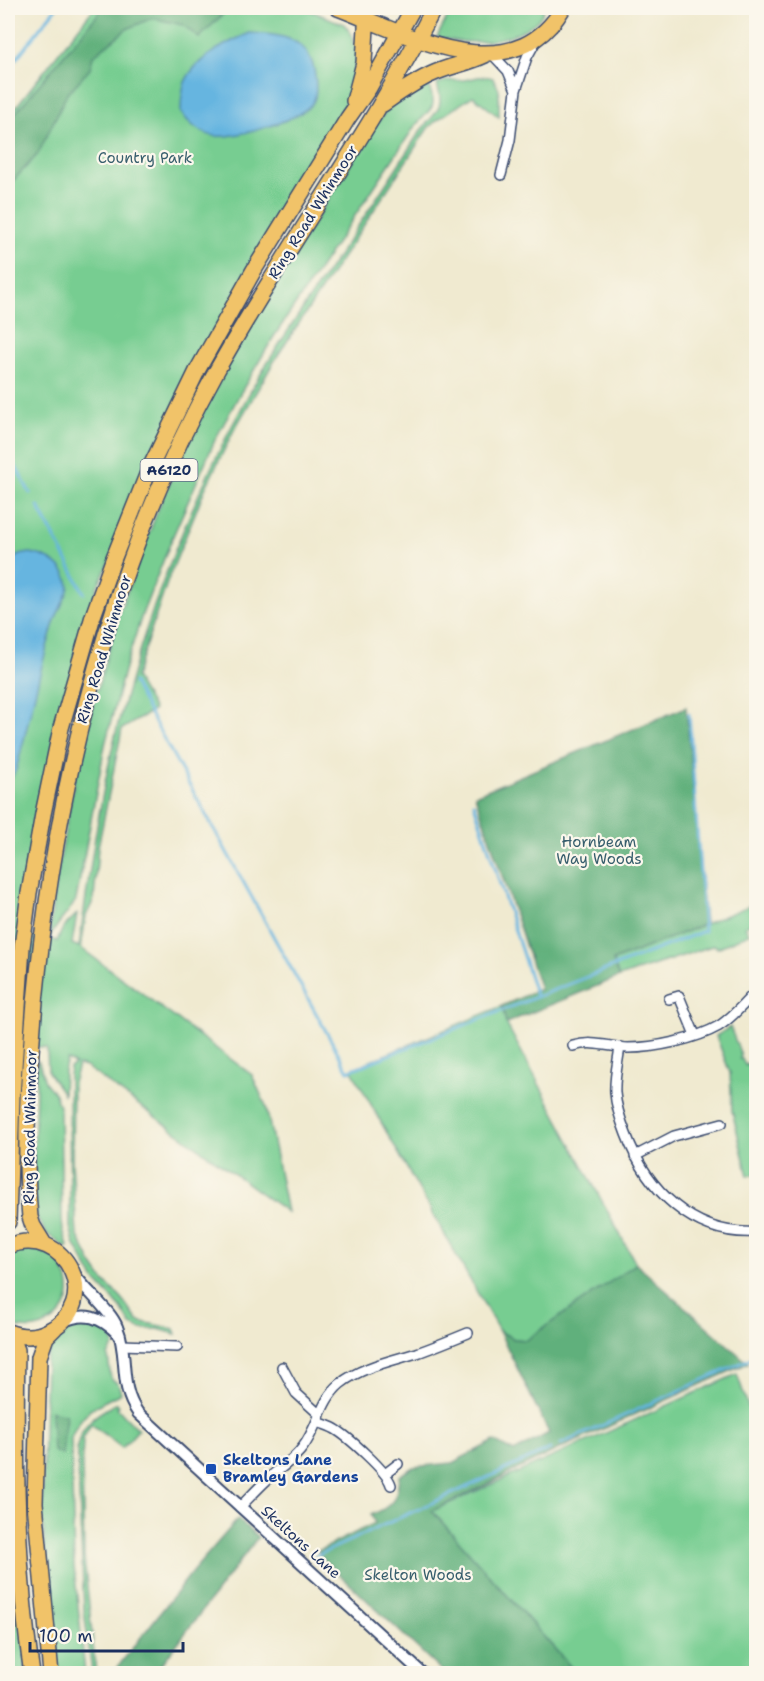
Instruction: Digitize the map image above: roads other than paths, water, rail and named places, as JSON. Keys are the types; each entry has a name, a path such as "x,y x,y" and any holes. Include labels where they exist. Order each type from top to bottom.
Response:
{"highway":[{"path":"338,8 367,13 417,39 454,50 488,54"},
{"name":"A6120","path":"401,32 414,8"},
{"name":"A6120","path":"417,39 434,8"},
{"path":"540,34 554,21 563,8"},
{"name":"Ring Road Whinmoor","path":"348,118 364,63 367,13"},
{"name":"Ring Road Whinmoor","path":"8,1222 15,1045 22,947 43,814 61,728 93,616 129,518 172,419 198,369 249,280 348,118 369,88 401,32"},
{"name":"Ring Road Whinmoor","path":"377,109 402,90 431,74 524,43 540,34"},
{"name":"Ring Road Whinmoor","path":"44,1244 33,1226 29,1208 27,1138 31,1047 40,949 59,825 83,714 113,613 151,510 182,439 215,374 256,303 377,109 417,39"},
{"path":"8,1246 25,1241 44,1244 62,1256 73,1272 75,1294 68,1315 46,1337 39,1357 35,1503 51,1674"},
{"path":"9,1332 30,1336 41,1335 59,1325"},
{"path":"9,1332 16,1350 18,1525 32,1674"}],"street":[{"path":"501,175 510,140 516,90 527,57 540,34"},
{"path":"488,54 508,71 516,90"},
{"path":"573,1046 594,1042 620,1047 665,1044 695,1035 718,1026 739,1010 756,991"},
{"path":"669,999 679,996 695,1035"},
{"path":"620,1047 615,1092 622,1125 635,1156 653,1184 684,1213 715,1228 756,1233"},
{"path":"635,1156 674,1136 722,1123"},
{"name":"Skeltons Lane","path":"73,1272 91,1296 110,1314 121,1341 124,1380 134,1407 143,1419 423,1674"},
{"path":"59,1325 79,1316 91,1316 104,1321 121,1341 177,1347"},
{"path":"240,1507 269,1478 291,1462 311,1437 329,1396 341,1383 391,1359 418,1352 468,1333"},
{"path":"282,1367 296,1393 319,1418 335,1429 385,1474 391,1485"},
{"path":"385,1474 398,1464"}],"water":[{"path":"250,33 283,37 301,46 312,62 315,75 316,93 313,102 296,115 267,127 224,136 204,133 181,113 182,92 186,80 205,58"},
{"path":"30,553 43,556 55,563 65,573 69,586 49,638 16,770 8,784 8,562 19,555"}],"waterway":[{"path":"8,69 56,8"},
{"path":"8,452 30,493"},
{"path":"38,506 84,593"},
{"path":"133,683 348,1071 704,931 689,714"},
{"path":"474,803 536,996"},
{"path":"561,1444 752,1358"},
{"path":"316,1556 550,1449"},
{"path":"8,1663 9,1674"}],"place":[{"name":"Skeltons Lane Bramley Gardens","path":"211,1469"}],"park label":[{"name":"Country Park","path":"145,158"},
{"name":"Hornbeam Way Woods","path":"599,850"},
{"name":"Skelton Woods","path":"418,1575"}]}
